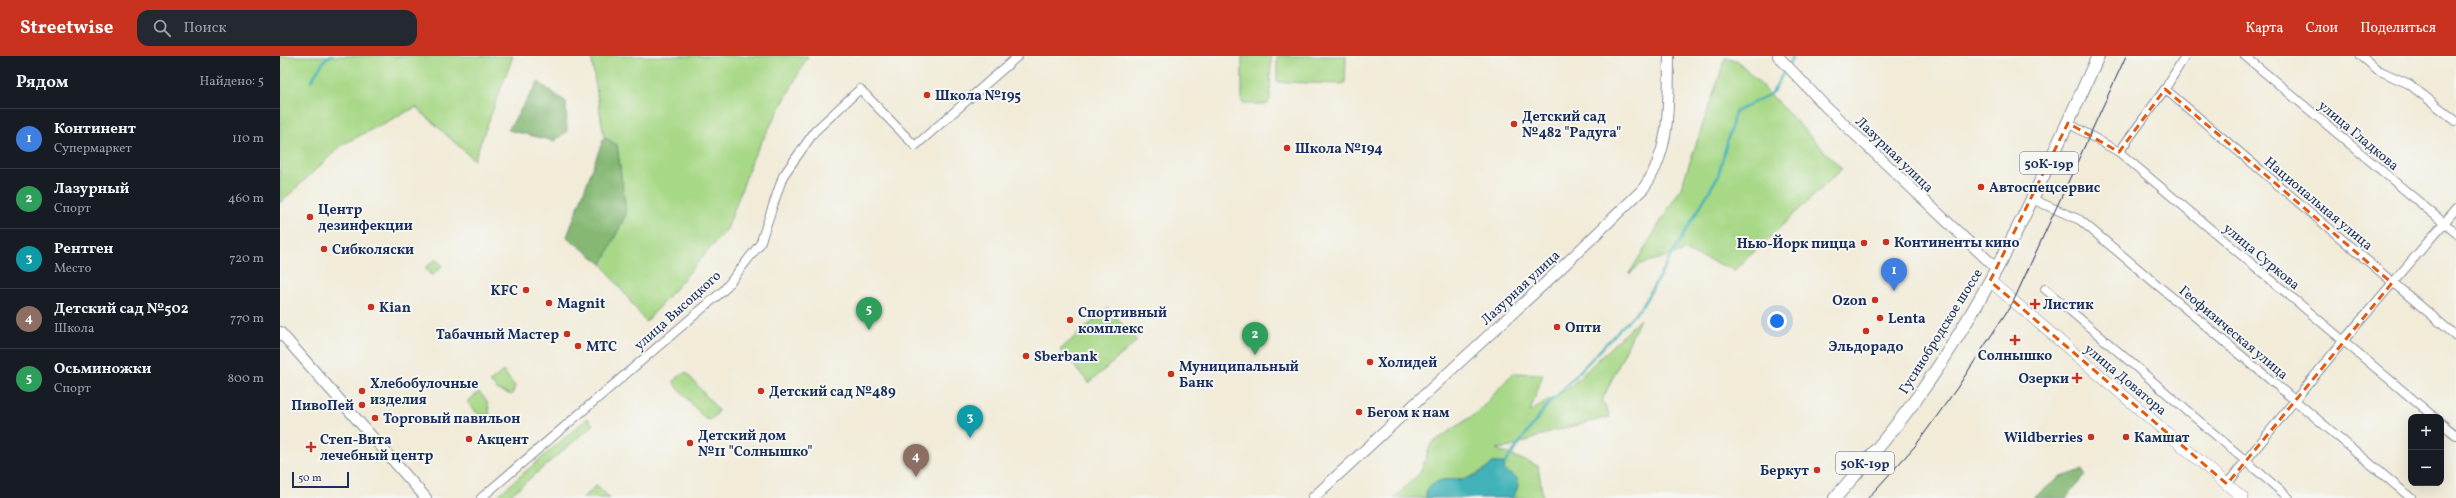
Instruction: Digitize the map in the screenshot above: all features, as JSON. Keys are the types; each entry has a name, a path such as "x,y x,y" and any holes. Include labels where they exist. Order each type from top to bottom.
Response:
{"main road":[{"name":"Гусинобродское шоссе","path":"1835,498 1919,395 1990,281 2032,199 2098,56"},
{"name":"улица Доватора","path":"1990,281 2243,498"}],"street":[{"name":"улица Высоцкого","path":"481,498 724,290 760,244 783,176 815,131 860,88 915,146 1018,56"},
{"name":"Лазурная улица","path":"1313,498 1556,273 1642,189 1654,174 1666,134 1668,56"},
{"name":"Лазурная улица","path":"1778,56 1826,107 1885,161 1918,196 1996,268"},
{"path":"2119,152 2165,89 2185,56"},
{"name":"улица Гладкова","path":"2246,56 2456,233"},
{"path":"2361,56 2378,70 2409,84 2456,121"},
{"name":"Национальная улица","path":"2165,89 2456,336"},
{"name":"улица Суркова","path":"2068,123 2119,152 2430,414"},
{"name":"Геофизическая улица","path":"2032,199 2080,220 2411,498"},
{"path":"2227,484 2247,462 2294,400 2343,341 2456,210"},
{"path":"2045,289 2290,498"},
{"path":"280,332 426,498"},
{"path":"2444,425 2456,435"}],"highlighted area":[{"path":"2165,89 2392,283 2227,484 1990,281 2068,123 2119,152"}],"green space":[{"path":"280,56 513,56 474,160 416,107 343,144 280,203"},
{"path":"591,56 808,56 753,158 727,229 646,322 602,264 626,214 617,145 604,137"},
{"path":"1242,56 1271,56 1270,99 1267,104 1246,104 1242,102"},
{"path":"1277,56 1346,56 1345,84 1277,82"},
{"path":"1726,57 1738,61 1842,169 1735,270 1685,251 1641,264 1629,274 1681,188"},
{"path":"538,82 566,102 567,131 554,141 508,130"},
{"path":"604,137 617,145 626,214 602,264 567,237"},
{"path":"436,259 442,266 432,276 425,268"},
{"path":"1108,308 1137,341 1089,383 1060,350"},
{"path":"1640,319 1602,401 1610,417 1552,431 1511,447 1496,449 1538,466 1543,498 1513,498 1515,495 1513,475 1504,470 1505,463 1492,463 1487,468 1468,478 1441,480 1426,491 1426,498 1394,498 1420,473 1431,444 1478,412 1513,373 1543,374 1530,412 1570,387"},
{"path":"503,371 515,386 512,395 498,390 490,382"},
{"path":"686,372 718,410 717,414 710,420 704,418 674,383 675,379"},
{"path":"479,392 487,401 490,414 480,416 467,402"},
{"path":"588,418 593,425 507,498 496,497"},
{"path":"2082,470 2085,475 2066,498 2033,498 2059,478"},
{"path":"597,485 609,498 583,498"}],"water":[{"path":"1492,463 1505,463 1504,470 1517,478 1518,487 1513,498 1426,498 1427,490 1430,485 1435,482 1472,477"}],"waterway":[{"path":"311,81 326,58 331,56"},
{"path":"1789,64 1793,56"},
{"path":"1505,463 1545,408 1642,306 1718,176 1735,112 1772,93 1786,68"}],"tram line":[{"path":"1868,498 1916,445 1957,388 2013,302 2126,56"}],"place":[{"name":"Школа №195","path":"927,95"},
{"name":"Детский сад №482 \"Радуга\"","path":"1514,124"},
{"name":"Школа №194","path":"1287,148"},
{"name":"Автоспецсервис","path":"1981,187"},
{"name":"Центр дезинфекции","path":"310,217"},
{"name":"Континенты кино","path":"1886,242"},
{"name":"Нью-Йорк пицца","path":"1864,243"},
{"name":"Сибколяски","path":"324,249"},
{"name":"KFC","path":"526,290"},
{"name":"Континент","path":"1894,291"},
{"name":"Ozon","path":"1875,300"},
{"name":"Magnit","path":"549,303"},
{"name":"Листик","path":"2035,304"},
{"name":"Kian","path":"371,307"},
{"name":"Lenta","path":"1880,318"},
{"name":"Спортивный комплекс","path":"1070,320"},
{"name":"Опти","path":"1557,327"},
{"name":"Осьминожки","path":"869,330"},
{"name":"Эльдорадо","path":"1866,331"},
{"name":"Табачный Мастер","path":"567,334"},
{"name":"Солнышко","path":"2015,340"},
{"name":"МТС","path":"578,346"},
{"name":"Лазурный","path":"1255,355"},
{"name":"Sberbank","path":"1026,356"},
{"name":"Холидей","path":"1370,362"},
{"name":"Муниципальный Банк","path":"1171,374"},
{"name":"Озерки","path":"2077,378"},
{"name":"Хлебобулочные изделия","path":"362,391"},
{"name":"Детский сад №489","path":"761,391"},
{"name":"ПивоПей","path":"362,405"},
{"name":"Бегом к нам","path":"1359,412"},
{"name":"Торговый павильон","path":"375,418"},
{"name":"Wildberries","path":"2091,437"},
{"name":"Камшат","path":"2126,437"},
{"name":"Рентген","path":"970,438"},
{"name":"Акцент","path":"469,439"},
{"name":"Детский дом №11 \"Солнышко\"","path":"690,443"},
{"name":"Степ-Вита лечебный центр","path":"311,447"},
{"name":"Беркут","path":"1817,470"},
{"name":"Детский сад №502","path":"916,477"}]}
